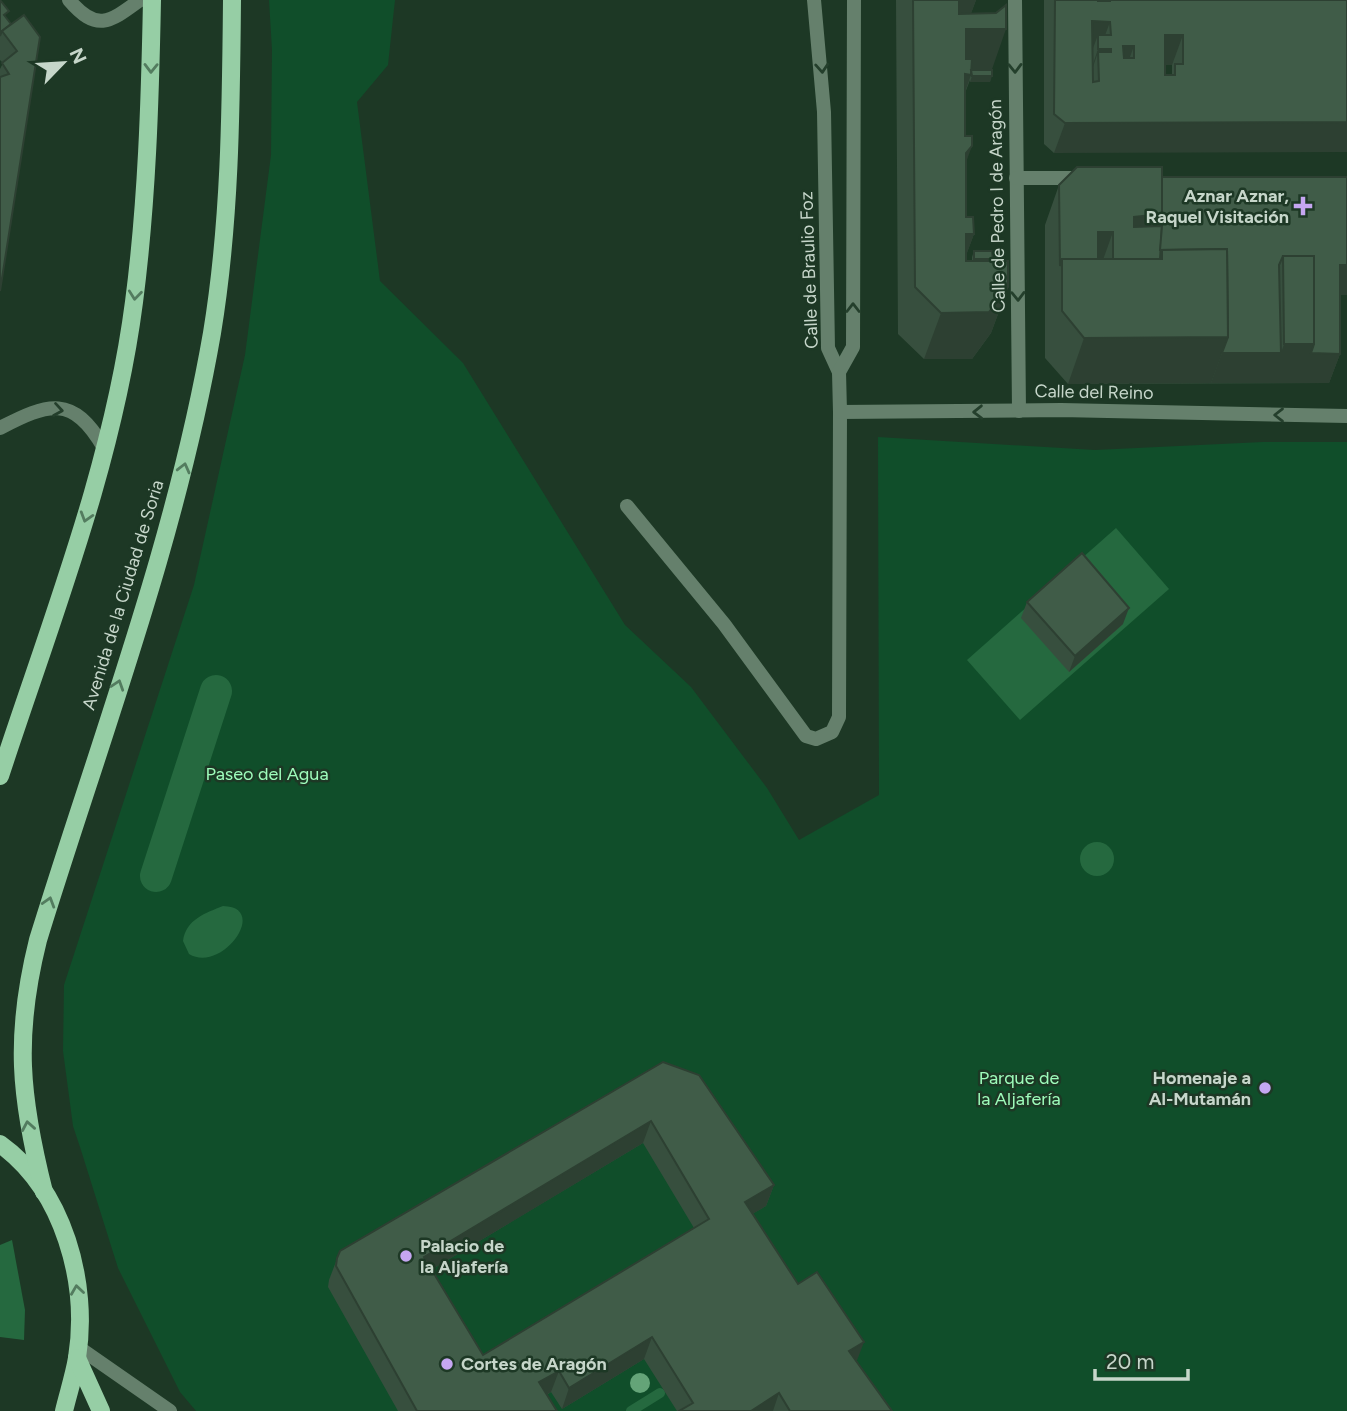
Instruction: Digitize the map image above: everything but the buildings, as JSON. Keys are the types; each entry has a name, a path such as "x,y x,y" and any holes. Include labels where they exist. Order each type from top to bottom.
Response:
{"main road":[{"path":"0,776 88,514 134,303 150,133 152,0"},
{"name":"Avenida de la Ciudad de Soria","path":"44,1192 30,1134 21,1074 28,983 38,940 83,793 165,543 199,400 221,261 232,0"},
{"path":"0,1144 32,1173 44,1192 69,1247 80,1308 78,1353 64,1411"},
{"path":"78,1353 101,1411"}],"street":[{"path":"69,0 83,15 100,22 110,20 140,0"},
{"name":"Calle de Braulio Foz","path":"814,0 824,112 828,348 839,372"},
{"name":"Calle de Braulio Foz","path":"839,372 853,347 854,0"},
{"name":"Calle de Pedro I de Aragón","path":"1015,0 1019,411"},
{"path":"1016,178 1105,178"},
{"path":"627,506 724,624 806,736 816,738 832,732 839,717 839,372"},
{"path":"0,428 35,409 59,409 88,423 104,448"},
{"name":"Calle del Reino","path":"840,412 1019,411 1347,416"},
{"path":"78,1353 170,1411"}],"green space":[{"name":"Parque de la Aljafería","path":"269,0 395,0 388,65 357,102 380,281 463,363 625,625 691,687 767,788 799,840 879,795 878,437 1095,450 1263,442 1347,442 1347,1411 196,1411 180,1392 118,1268 73,1126 63,1051 64,985 194,585 245,355 271,155 272,50"}],"shaded area":[{"path":"1116,528 1169,589 1020,720 967,660"},
{"path":"1097,842 1109,847 1114,859 1109,871 1097,876 1085,871 1080,859 1085,847"},
{"path":"223,906 236,909 242,917 242,927 236,938 227,948 215,955 202,958 189,954 183,941 188,927 198,918"},
{"path":"12,1240 25,1310 24,1340 0,1337 0,1245"}],"waterway":[{"path":"156,876 216,691"},
{"path":"631,1411 660,1393"}],"place":[{"name":"Aznar Aznar, Raquel Visitación","path":"1303,206"},
{"name":"Homenaje a Al-Mutamán","path":"1265,1088"},
{"name":"Palacio de la Aljafería","path":"406,1256"},
{"name":"Cortes de Aragón","path":"447,1364"}],"park label":[{"name":"Paseo del Agua","path":"267,774"}]}
